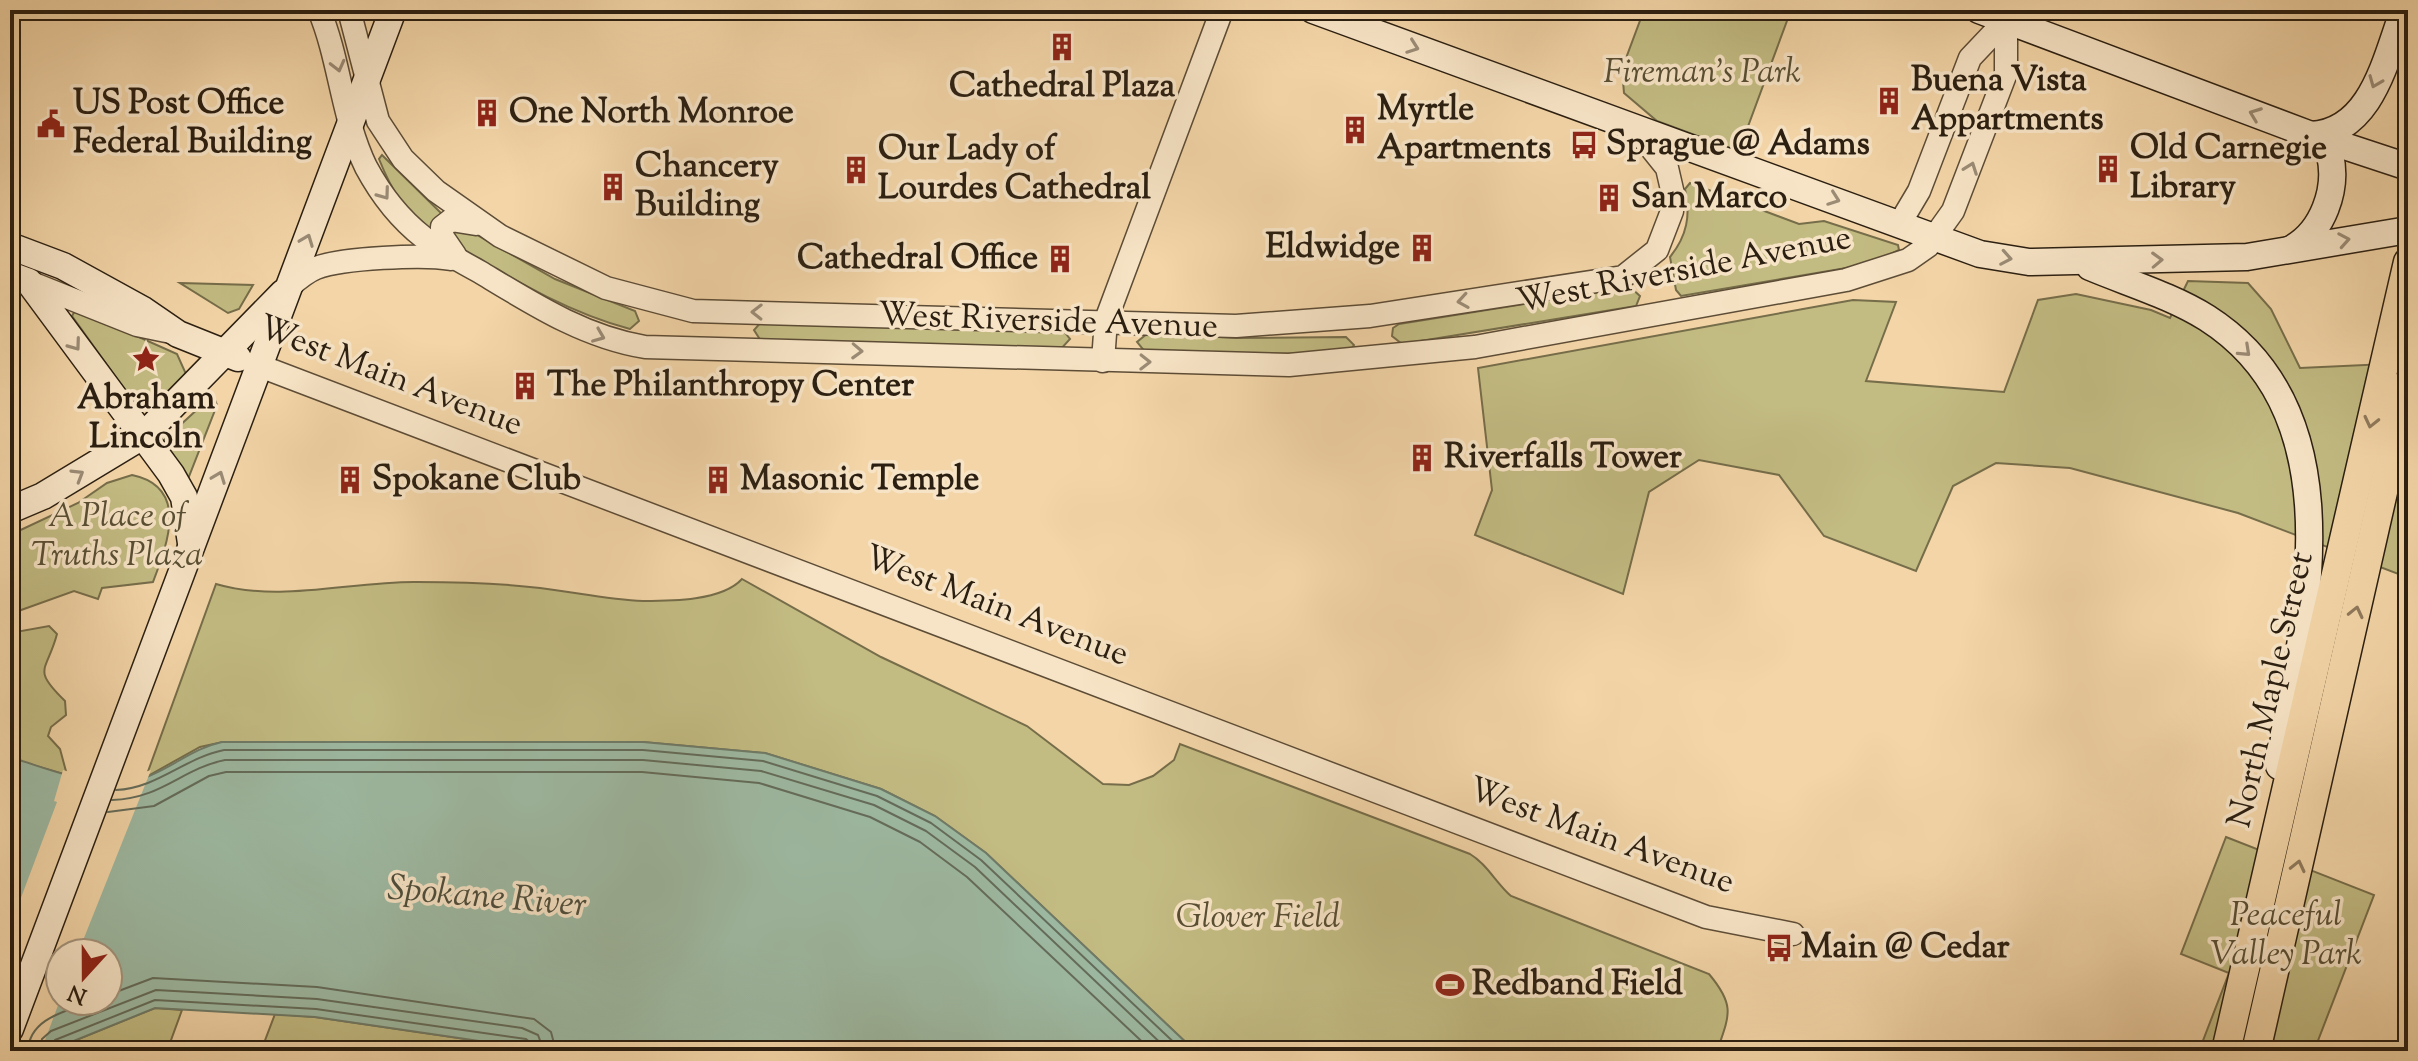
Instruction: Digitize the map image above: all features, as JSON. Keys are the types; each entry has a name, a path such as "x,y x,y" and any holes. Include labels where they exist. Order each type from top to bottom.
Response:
{"main road":[{"path":"10,1029 393,10"},
{"path":"1313,10 1980,254 2029,262 2079,263 2247,257 2403,230"},
{"path":"1979,10 2008,15 2311,135 2408,167"},
{"path":"2311,135 2326,134 2347,124 2367,102 2404,10"},
{"path":"2290,249 2313,230 2331,189 2330,155 2311,135"},
{"name":"West Main Avenue","path":"10,246 63,266 143,310 178,334 260,366"},
{"name":"North Maple Street","path":"2226,1051 2408,262"},
{"path":"2079,263 2182,305 2208,319 2246,350 2276,387 2301,447 2310,517 2298,649 2235,1011"},
{"path":"20,278 144,435 184,497 192,550"},
{"path":"10,510 43,496 144,435 290,286"},
{"name":"North Maple Street","path":"2256,1051 2408,382"}],"street":[{"name":"West Riverside Avenue","path":"319,10 331,38 352,124 367,167 397,212 424,238 581,329 612,342 645,347 1289,365 1475,347 1846,280 1908,260 1935,237"},
{"name":"West Riverside Avenue","path":"349,10 378,121 403,159 436,191 485,226 606,288 693,311 1106,320 1236,326 1370,316 1623,277 1657,250 1672,211 1673,194 1667,168 1634,127"},
{"path":"1103,361 1106,320 1222,10"},
{"path":"1900,223 1919,191 1970,58 2008,15"},
{"path":"1935,237 1962,193 2006,73 2008,15"},
{"path":"463,262 445,242 442,227 451,220 485,226"},
{"path":"290,286 303,274 327,264 424,257 463,262"},
{"name":"West Main Avenue","path":"20,278 137,325 178,334"},
{"name":"West Main Avenue","path":"260,366 1706,917 1793,934"}],"green space":[{"name":"Fireman’s Park","path":"1644,10 1791,10 1740,148 1730,148 1657,121 1624,93 1622,69"},
{"path":"382,155 444,216 436,235 402,202 379,159"},
{"path":"1690,183 1799,224 1824,221 1898,245 1899,250 1870,264 1681,296 1676,290 1670,257 1686,225 1688,208 1685,189"},
{"path":"463,227 555,279 635,311 639,321 630,329 606,322 518,282 454,245 452,232"},
{"path":"2188,281 2248,283 2271,309 2300,368 2408,363 2408,556 2401,575 2238,513 2070,468 1996,463 1953,486 1916,571 1824,536 1779,475 1699,460 1649,492 1623,594 1475,535 1492,490 1478,368 1853,300 1896,302 1866,381 2004,392 2038,300 2076,294 2151,310 2170,318"},
{"path":"180,283 253,285 239,309 228,313"},
{"path":"1630,287 1640,296 1636,306 1402,344 1392,336 1393,328 1399,324"},
{"path":"76,309 177,354 186,374 158,404 143,407 135,404 72,316"},
{"path":"762,321 1062,329 1070,339 1060,350 761,341 754,330"},
{"path":"1148,333 1237,338 1346,337 1354,345 1347,354 1146,353 1137,342"},
{"path":"213,395 217,405 188,479 164,440"},
{"name":"A Place of Truths Plaza","path":"132,475 150,482 162,492 168,504 168,535 153,582 102,588 98,599 74,591 10,614 10,535 78,503 107,483"},
{"name":"Glover Field","path":"742,579 881,657 1027,726 1103,784 1129,785 1153,776 1174,760 1180,744 1470,854 1511,896 1709,974 1723,994 1728,1010 1717,1051 1195,1051 986,853 935,816 881,789 765,753 643,742 223,742 200,747 146,777 216,584 265,592 392,583 479,583 654,601 709,596"},
{"path":"49,626 57,634 44,669 45,675 65,701 66,715 51,727 48,736 60,749 67,775 16,760 10,777 10,633"},
{"name":"Peaceful Valley Park","path":"2226,837 2374,895 2314,1051 2199,1051 2229,973 2181,954"},
{"path":"155,1008 182,1010 167,1051 49,1051"},
{"path":"275,1014 315,1017 548,1051 261,1051"}],"water":[{"name":"Spokane River","path":"222,742 643,742 765,753 881,789 935,816 986,853 1195,1051 548,1051 315,1017 155,1008 49,1051 10,1051 10,777 16,759 82,779 116,782 149,776 194,752"}],"pier":[{"path":"63,770 91,778 129,777 151,770 84,937 44,937 44,1017 54,1017 41,1051 10,1051 10,927 57,802 54,801"}],"place":[{"name":"Cathedral Plaza","path":"1062,47"},
{"name":"Buena Vista Appartments","path":"1889,101"},
{"name":"One North Monroe","path":"487,113"},
{"name":"US Post Office Federal Building","path":"51,124"},
{"name":"Myrtle Apartments","path":"1355,130"},
{"name":"Sprague @ Adams","path":"1584,145"},
{"name":"Old Carnegie Library","path":"2108,169"},
{"name":"Our Lady of Lourdes Cathedral","path":"856,170"},
{"name":"Chancery Building","path":"613,187"},
{"name":"San Marco","path":"1609,198"},
{"name":"Eldwidge","path":"1422,248"},
{"name":"Cathedral Office","path":"1060,259"},
{"name":"Abraham Lincoln","path":"146,359"},
{"name":"The Philanthropy Center","path":"525,386"},
{"name":"Riverfalls Tower","path":"1422,458"},
{"name":"Spokane Club","path":"350,480"},
{"name":"Masonic Temple","path":"718,480"},
{"name":"Main @ Cedar","path":"1779,948"},
{"name":"Redband Field","path":"1450,985"}]}
